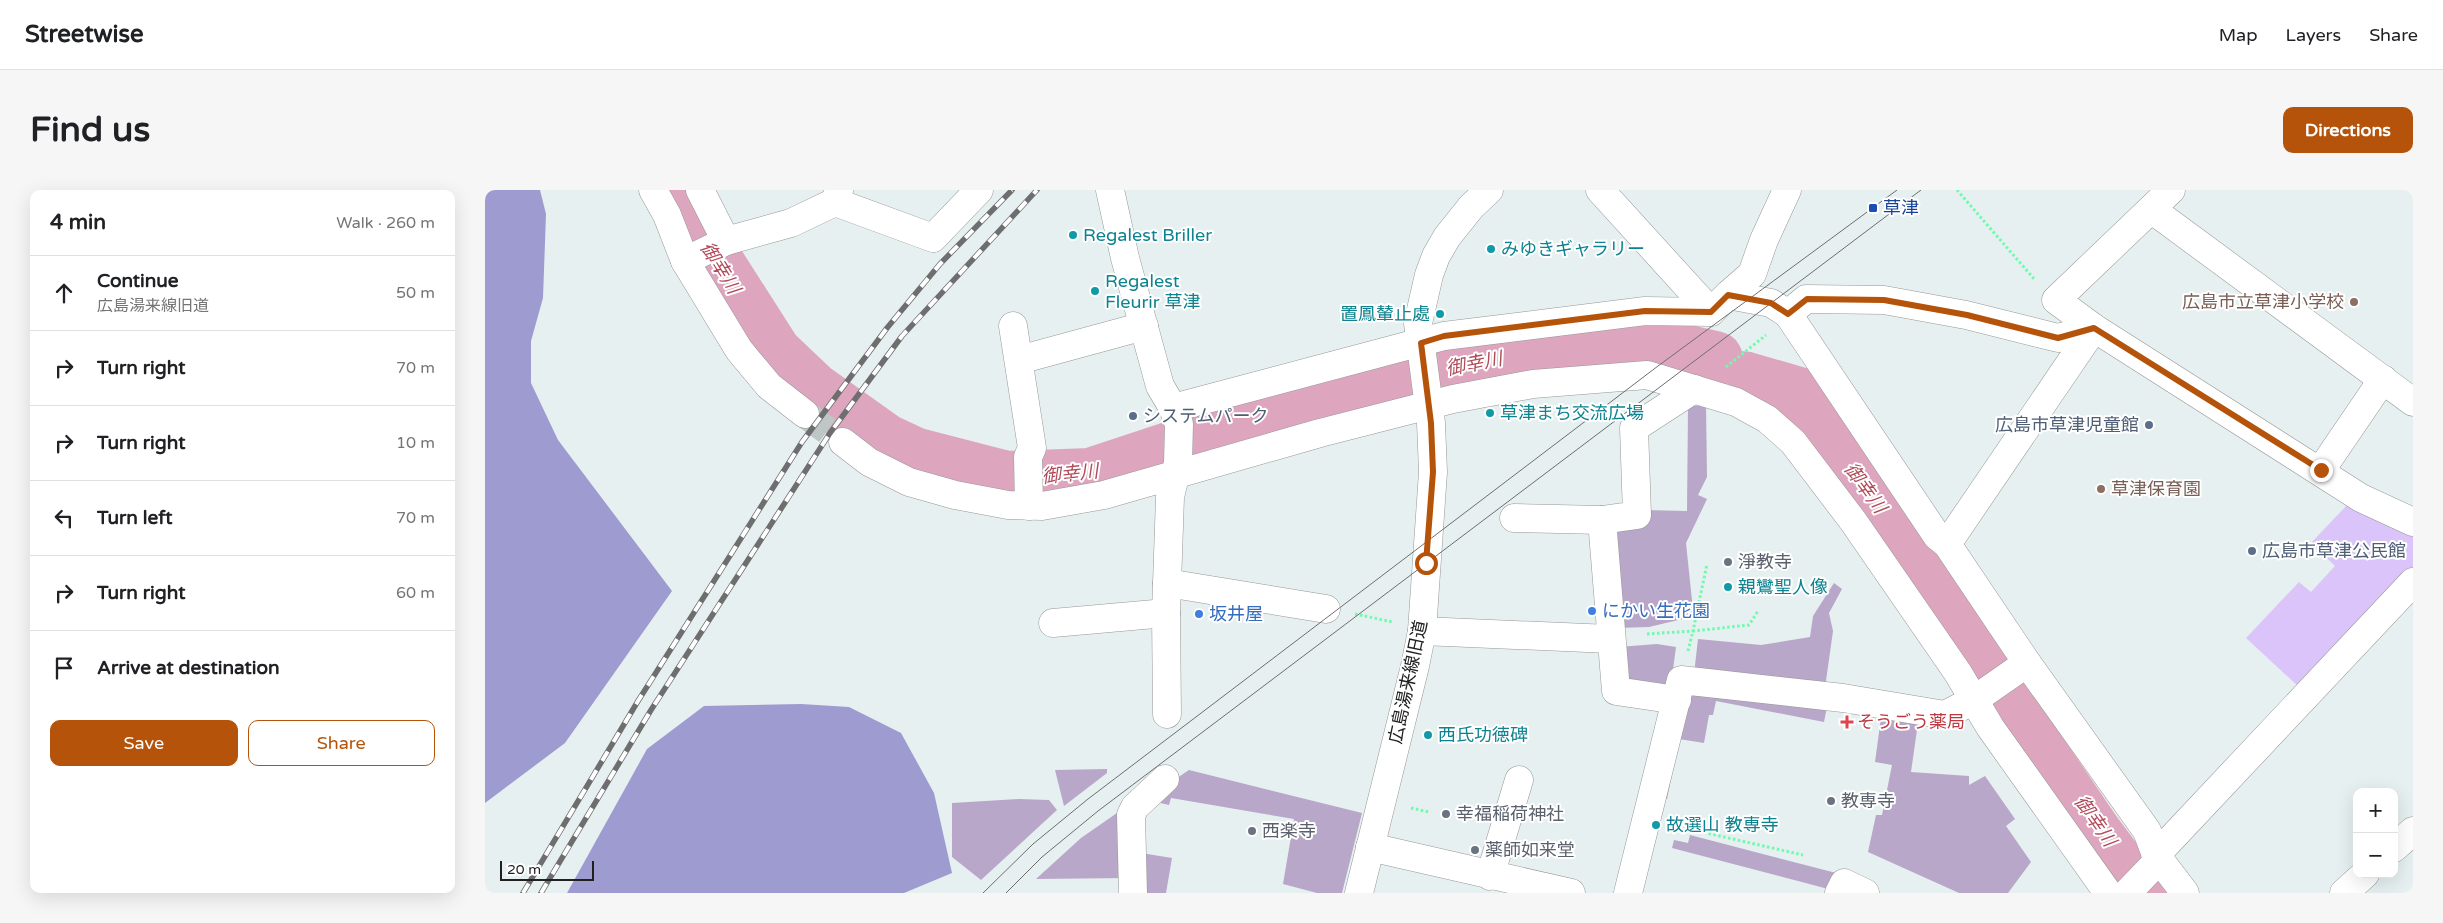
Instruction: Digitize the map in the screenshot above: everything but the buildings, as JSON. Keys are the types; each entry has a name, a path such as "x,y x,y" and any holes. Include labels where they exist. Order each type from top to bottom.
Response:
{"street":[{"path":"653,190 739,350 753,370 769,386 805,414"},
{"path":"700,190 724,242"},
{"path":"690,258 724,242 791,223 837,196 933,238 979,190"},
{"path":"1110,190 1125,258 1160,386 1175,411 1179,424 1176,468 1170,497 1166,613 1167,714"},
{"name":"広島湯来線旧道","path":"1359,893 1422,631 1433,472 1428,399 1418,322 1429,275 1436,256 1447,237 1471,207 1489,190"},
{"path":"1600,190 1720,303"},
{"path":"1720,303 1752,274 1764,240 1787,190"},
{"path":"2171,190 2056,300 2094,328 2321,470 2361,498 2413,522"},
{"path":"2151,209 2413,402"},
{"path":"1788,314 1807,299 1884,300 1967,315 2058,338 2094,328"},
{"path":"1175,411 1422,346 1444,336 1720,303 1771,303 1788,314 1932,528 1947,544 2024,666 2147,831 2156,860 2185,893"},
{"path":"1013,326 1032,448 1028,462 1029,502"},
{"path":"1019,360 1144,326"},
{"path":"1947,544 2094,328"},
{"path":"843,442 869,462 909,482 1008,505 1029,502 1072,502 1176,468 1320,433 1428,399 1453,399 1533,384 1647,375 1670,380 1736,402 1767,419 1793,442 1853,521 1958,673 1990,727 2108,893"},
{"path":"2321,470 2383,379"},
{"path":"1514,518 1602,520 1637,515 1634,428 1694,389"},
{"path":"1602,520 1617,691 1677,700"},
{"path":"2127,893 2413,582"},
{"path":"1167,583 1326,609"},
{"path":"1053,623 1166,613"},
{"path":"1422,631 1611,639"},
{"path":"1628,893 1681,680 1843,698 1945,715 1975,699 2024,666"},
{"path":"1133,893 1131,815 1135,807 1165,779"},
{"path":"1490,876 1519,780"},
{"path":"2398,844 2413,831"},
{"path":"1370,847 1571,893"},
{"path":"2344,893 2361,878"},
{"path":"1839,893 1844,883 1865,893"}],"path":[{"path":"1957,190 2049,296 2056,300"},
{"path":"1722,370 1752,346"},
{"path":"1686,659 1707,564"},
{"path":"1326,609 1406,625 1422,631"},
{"path":"1647,634 1749,625 1759,611"},
{"path":"1689,829 1803,856"}],"shaded area":[{"path":"485,190 540,190 546,214 543,298 531,341 531,383 558,440 672,591 565,743 485,803"},
{"path":"1706,405 1707,477 1698,495 1707,499 1686,543 1693,610 1691,617 1649,627 1616,628 1608,525 1644,510 1687,511 1688,407"},
{"path":"2348,504 2413,535 2413,569 2300,688 2246,638 2299,582 2311,592 2335,566 2311,543"},
{"path":"1834,583 1842,589 1829,613 1833,631 1825,688 1694,674 1698,639 1761,645 1810,637 1813,616"},
{"path":"1657,644 1676,647 1670,692 1622,685 1618,647"},
{"path":"1689,685 1828,702 1824,722 1716,701 1713,715 1709,715 1704,743 1679,739 1667,799 1661,797"},
{"path":"801,704 849,707 901,733 934,793 952,873 904,893 567,893 647,749 704,706"},
{"path":"1882,710 1919,716 1911,772 1969,776 1969,785 1985,776 2015,819 2006,826 2031,862 2008,893 1959,893 1868,852 1876,815 1882,815 1892,765 1875,762"},
{"path":"1107,769 1107,773 1064,806 1055,770"},
{"path":"1189,770 1362,813 1342,893 1317,893 1283,884 1294,819 1171,798 1169,805 1156,802 1174,780"},
{"path":"1019,799 1049,800 1057,810 981,880 952,857 952,803"},
{"path":"1127,806 1128,878 1036,879 1081,838"},
{"path":"1690,835 1840,874 1832,890 1672,848 1674,840 1688,843"},
{"path":"1141,853 1172,858 1166,893 1139,893"}],"water":[{"path":"1639,342 1751,352 1813,370 2117,817 2174,893 2121,893 1768,409 1716,377"}],"waterway":[{"name":"御幸川","path":"677,190 703,242 774,353 813,390 886,442 914,455 1007,479 1090,476 1293,409 1466,364 1551,351 1639,342 1715,359"}],"tunnel":[{"path":"805,414 843,442"}],"tram line":[{"path":"983,893 1033,844 1088,799 1658,366 1897,190"},
{"path":"1006,893 1042,857 1098,811 1921,190"}],"railway":[{"path":"523,893 638,701 802,442 887,328 940,264 1012,190"},
{"path":"541,893 651,710 830,433 902,336 1037,190"}],"place":[{"name":"草津","path":"1873,208"},
{"name":"Regalest Briller","path":"1073,235"},
{"name":"みゆきギャラリー","path":"1491,249"},
{"name":"Regalest Fleurir 草津","path":"1095,291"},
{"name":"広島市立草津小学校","path":"2354,302"},
{"name":"置鳳輦止處","path":"1440,314"},
{"name":"草津まち交流広場","path":"1490,413"},
{"name":"システムパーク","path":"1133,416"},
{"name":"広島市草津児童館","path":"2149,425"},
{"name":"草津保育園","path":"2101,489"},
{"name":"広島市草津公民館","path":"2252,551"},
{"name":"淨教寺","path":"1728,562"},
{"name":"親鸞聖人像","path":"1728,587"},
{"name":"にかい生花園","path":"1592,611"},
{"name":"坂井屋","path":"1199,614"},
{"name":"そうごう薬局","path":"1847,722"},
{"name":"西氏功徳碑","path":"1428,735"},
{"name":"教専寺","path":"1831,801"},
{"name":"幸福稲荷神社","path":"1446,814"},
{"name":"故選山 教専寺","path":"1656,825"},
{"name":"西楽寺","path":"1252,831"},
{"name":"薬師如来堂","path":"1475,850"}],"route":[{"path":"1426,563 1433,472 1431,423 1421,343 1444,336 1645,311 1711,312 1728,295 1771,303 1788,314 1807,299 1884,300 1967,315 2058,338 2094,328 2321,470"}]}
